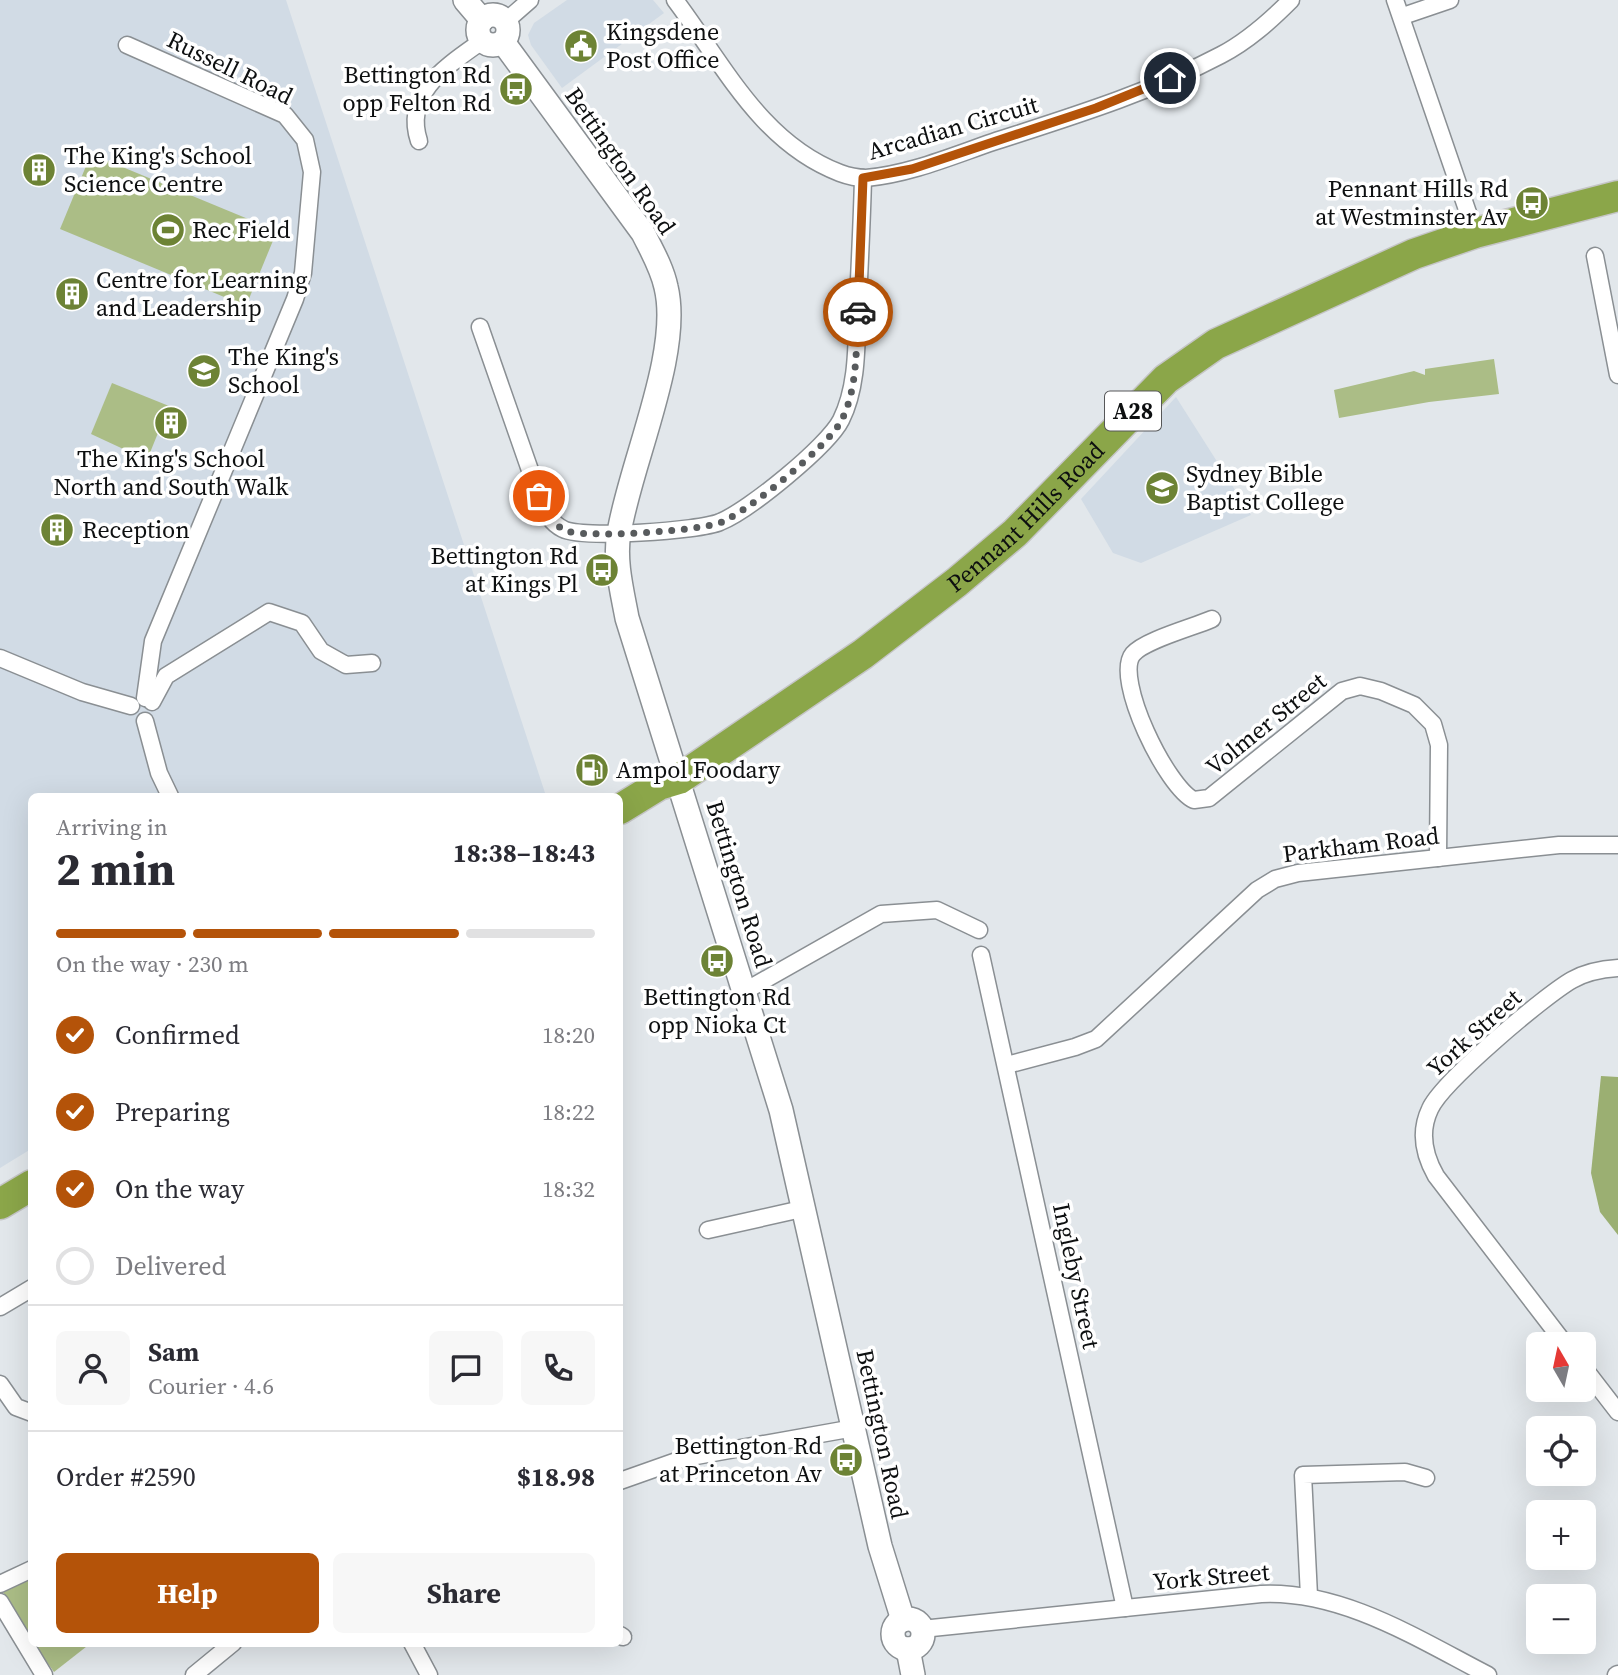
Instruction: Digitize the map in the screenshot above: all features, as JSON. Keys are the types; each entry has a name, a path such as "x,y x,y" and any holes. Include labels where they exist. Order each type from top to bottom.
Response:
{"highway":[{"name":"Pennant Hills Road","path":"623,807 659,785 679,779 863,653 957,582 1015,533 1149,395 1200,354 1231,335 1354,279 1475,233 1618,196"},
{"name":"Pennant Hills Road","path":"623,826 669,797 679,779"},
{"path":"0,1189 28,1172"},
{"path":"0,1204 28,1187"}],"main road":[{"name":"Bettington Road","path":"465,0 493,31 643,233 658,262 667,289 670,317 665,355 618,535 620,578 627,618 781,1110 806,1208 880,1546 912,1624 895,1625 893,1634 899,1646 908,1648 913,1675"}],"street":[{"path":"419,141 413,123 418,100 429,83 530,0"},
{"name":"Arcadian Circuit","path":"675,0 775,135 803,156 842,174 863,178 912,169 1145,89 1231,49 1264,27 1292,0"},
{"path":"1395,0 1403,16 1475,233"},
{"path":"1403,16 1450,0"},
{"name":"Russell Road","path":"127,46 285,115 305,140 312,172 303,273 153,641 142,702"},
{"path":"480,327 549,518 575,534 618,535 640,531 692,529 722,522 741,511 825,443 841,421 856,361 863,178"},
{"path":"1595,256 1618,375"},
{"path":"169,793 159,773 145,721 134,719 142,702 166,676 269,612 302,623 321,651 346,665 372,663"},
{"name":"Volmer Street","path":"1212,619 1144,646 1131,655 1129,662 1130,679 1147,735 1160,761 1183,793 1194,800 1209,798 1342,691 1350,687 1371,688 1414,705 1433,723 1439,745 1438,858"},
{"path":"0,658 82,692 142,702"},
{"path":"159,773 159,793"},
{"name":"Parkham Road","path":"1007,1065 1075,1047 1096,1038 1257,890 1275,879 1298,873 1559,845 1618,845"},
{"path":"745,991 881,914 937,910 979,930"},
{"name":"Ingleby Street","path":"981,955 1125,1608"},
{"name":"York Street","path":"1556,1332 1436,1176 1427,1155 1424,1132 1430,1107 1446,1085 1535,1009 1573,979 1588,973 1618,968"},
{"path":"708,1230 806,1208"},
{"path":"0,1307 28,1290"},
{"path":"0,1384 16,1407 28,1412"},
{"path":"1596,1384 1618,1412"},
{"path":"623,1480 685,1458 854,1428"},
{"path":"1309,1595 1303,1475 1405,1472 1426,1478"},
{"path":"0,1584 28,1571"},
{"name":"York Street","path":"912,1624 1125,1608 1261,1594 1309,1595 1406,1633 1488,1675"},
{"path":"0,1602 44,1675"},
{"path":"194,1675 228,1647"},
{"path":"414,1647 429,1675"}],"shaded area":[{"name":"The King's School","path":"0,0 286,0 545,793 28,793 28,1151 0,1168"},
{"path":"567,0 653,0 664,13 562,88 531,45 528,35 534,23"},
{"name":"Sydney Bible Baptist College","path":"1176,397 1251,515 1141,563 1113,553 1081,499"}],"green space":[{"name":"Rec Field","path":"91,154 277,231 246,306 60,229"},
{"path":"1494,359 1499,394 1429,402 1339,418 1334,390 1414,371 1425,375 1425,369"},
{"path":"112,383 169,406 147,460 91,434"},
{"path":"1601,1076 1618,1077 1618,1235 1600,1212 1591,1173"},
{"path":"28,1579 28,1635 3,1592"},
{"path":"36,1647 86,1647 54,1672"}],"way so far":[{"path":"539,496 549,518 564,530 575,534 618,535 640,531 692,529 722,522 741,511 825,443 841,421 849,399 856,361 858,312"}],"place":[{"name":"Kingsdene Post Office","path":"581,46"},
{"name":"Bettington Rd opp Felton Rd","path":"516,89"},
{"name":"The King's School Science Centre","path":"39,170"},
{"name":"Pennant Hills Rd at Westminster Av","path":"1532,203"},
{"name":"Rec Field","path":"168,230"},
{"name":"Centre for Learning and Leadership","path":"72,294"},
{"name":"The King's School","path":"204,371"},
{"name":"The King's School North and South Walk","path":"171,423"},
{"name":"Sydney Bible Baptist College","path":"1162,488"},
{"name":"Reception","path":"57,530"},
{"name":"Bettington Rd at Kings Pl","path":"602,570"},
{"name":"Ampol Foodary","path":"592,770"},
{"name":"Bettington Rd opp Nioka Ct","path":"717,961"},
{"name":"Bettington Rd at Princeton Av","path":"846,1460"}],"route":[{"path":"858,312 863,178 912,169 1096,108 1170,78"}]}
